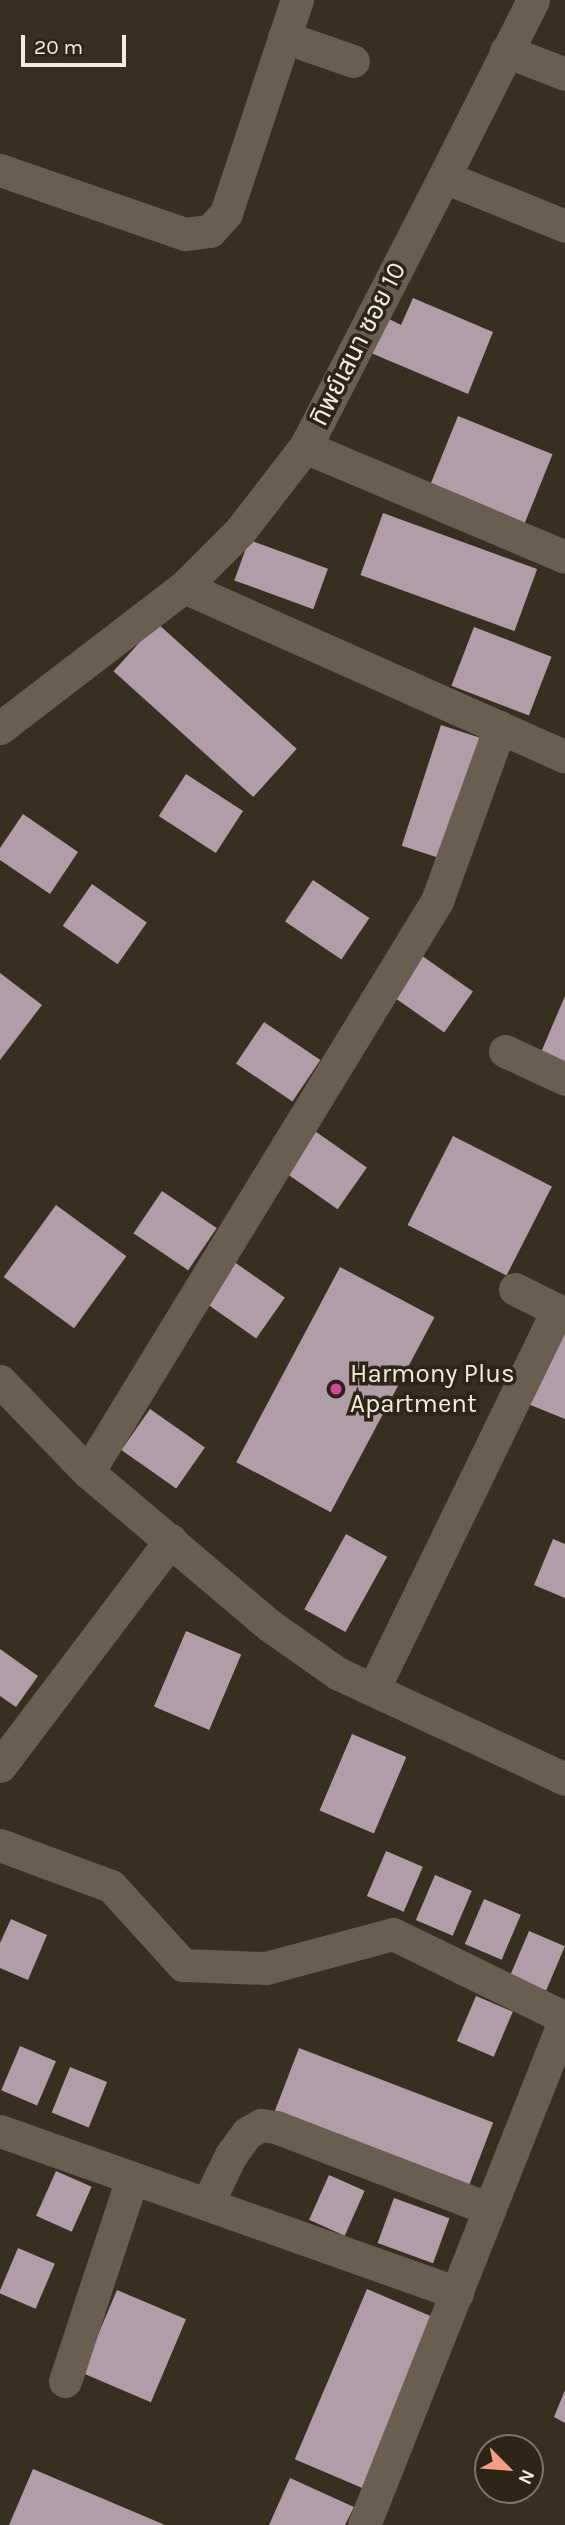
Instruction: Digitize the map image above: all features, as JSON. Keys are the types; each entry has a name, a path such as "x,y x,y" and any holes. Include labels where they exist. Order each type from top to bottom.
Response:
{"street":[{"path":"0,170 185,234 209,231 226,213 296,0"},
{"name":"ทิพย์เสนา ซอย 10","path":"533,0 305,447 565,557"},
{"path":"284,37 353,61"},
{"path":"506,51 565,74"},
{"path":"444,177 565,226"},
{"path":"0,728 184,587 240,531 305,447"},
{"path":"184,587 565,757"},
{"path":"88,1472 437,901 500,727"},
{"path":"505,1051 565,1079"},
{"path":"373,1690 558,1319 515,1289"},
{"path":"0,1381 88,1472 269,1625 337,1673 565,1779"},
{"path":"0,1766 171,1540"},
{"path":"0,1844 111,1886 183,1965 266,1968 393,1934 565,2018 365,2525"},
{"path":"207,2204 231,2155 247,2133 261,2125 276,2127 490,2209"},
{"path":"0,2131 457,2293"},
{"path":"65,2381 132,2178"}],"building":[{"path":"413,298 493,332 468,394 371,353 389,319 401,325"},
{"path":"458,416 553,454 521,531 427,493"},
{"path":"383,513 537,569 515,631 360,575"},
{"path":"249,540 328,569 313,609 234,580"},
{"path":"157,623 297,749 253,797 114,671"},
{"path":"474,627 551,657 529,716 451,686"},
{"path":"441,725 480,738 441,858 402,846"},
{"path":"186,774 243,811 216,853 159,816"},
{"path":"23,814 78,852 50,894 0,860 0,848"},
{"path":"313,880 369,918 341,959 285,921"},
{"path":"92,884 147,922 118,964 63,926"},
{"path":"418,953 473,991 444,1032 389,994"},
{"path":"0,973 42,1005 0,1060"},
{"path":"565,996 565,1076 536,1064"},
{"path":"264,1022 320,1060 292,1101 236,1063"},
{"path":"312,1129 367,1167 338,1209 283,1171"},
{"path":"453,1136 552,1186 507,1275 408,1225"},
{"path":"162,1191 217,1228 188,1270 133,1233"},
{"path":"56,1205 126,1256 74,1328 4,1277"},
{"path":"230,1259 285,1297 256,1338 201,1300"},
{"name":"Harmony Plus Apartment","path":"340,1267 434,1317 331,1512 236,1462"},
{"path":"565,1330 565,1419 528,1404"},
{"path":"150,1409 205,1447 176,1488 121,1450"},
{"path":"346,1534 387,1557 345,1632 304,1609"},
{"path":"553,1539 565,1544 565,1598 534,1585"},
{"path":"186,1631 241,1654 209,1730 154,1706"},
{"path":"0,1649 38,1676 16,1707 0,1696"},
{"path":"352,1734 406,1757 374,1833 320,1810"},
{"path":"386,1851 423,1867 404,1912 367,1896"},
{"path":"435,1875 472,1891 453,1936 416,1920"},
{"path":"484,1899 521,1915 502,1960 465,1944"},
{"path":"11,1919 47,1935 28,1980 0,1968 0,1943"},
{"path":"529,1931 565,1946 546,1990 510,1975"},
{"path":"476,1996 513,2012 494,2057 457,2041"},
{"path":"20,2046 56,2061 37,2105 1,2090"},
{"path":"299,2048 493,2123 469,2185 275,2111"},
{"path":"70,2067 107,2082 89,2127 52,2112"},
{"path":"56,2171 92,2187 72,2232 36,2216"},
{"path":"329,2175 365,2191 345,2236 309,2220"},
{"path":"394,2198 449,2218 433,2263 378,2243"},
{"path":"18,2248 55,2264 36,2309 0,2294"},
{"path":"367,2289 435,2318 363,2488 295,2459"},
{"path":"117,2290 186,2319 151,2402 82,2373"},
{"path":"565,2390 565,2423 554,2417"},
{"path":"33,2469 165,2525 9,2525"},
{"path":"290,2478 354,2507 345,2525 269,2525"}],"place":[{"name":"Harmony Plus Apartment","path":"336,1389"}]}
